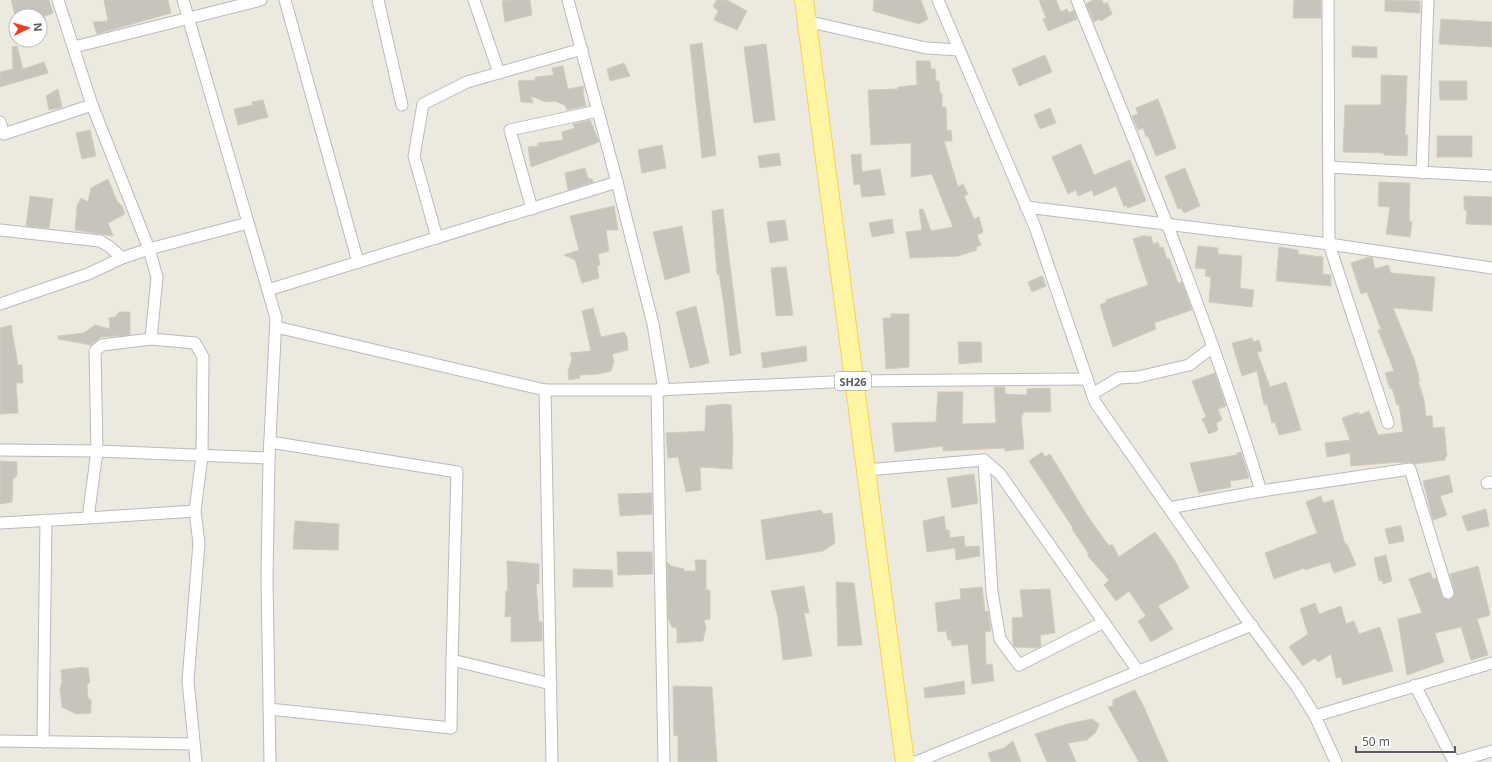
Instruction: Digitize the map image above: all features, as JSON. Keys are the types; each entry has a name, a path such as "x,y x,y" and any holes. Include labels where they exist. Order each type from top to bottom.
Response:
{"main road":[{"name":"SH26","path":"804,0 853,381 905,762"}],"street":[{"path":"58,0 92,105 149,249 158,277 151,339"},
{"path":"183,0 276,318 269,458 267,578 270,762"},
{"path":"74,47 261,0"},
{"path":"285,0 358,262"},
{"path":"378,0 402,105"},
{"path":"474,0 499,73"},
{"path":"568,0 617,182 652,324 660,390 664,762"},
{"path":"938,0 1035,227 1095,402 1242,613 1297,687 1315,716 1336,762"},
{"path":"1077,0 1168,224 1213,347 1261,491"},
{"path":"1328,0 1329,244 1388,423"},
{"path":"1422,173 1428,0"},
{"path":"806,21 926,48 959,50"},
{"path":"437,238 414,156 423,104 467,82 582,49"},
{"path":"0,122 4,134 92,105"},
{"path":"532,209 510,130 598,111"},
{"path":"1329,167 1492,176"},
{"path":"268,290 617,182"},
{"path":"1026,207 1329,244 1492,268"},
{"path":"0,304 88,274 122,258 149,249 248,223"},
{"path":"0,230 100,241 110,247 122,258"},
{"path":"276,326 545,390 660,390 853,381 1087,379"},
{"path":"88,518 97,451 95,351 102,345 151,339 195,343 203,357 202,456 195,511 199,543 188,681 193,744 196,762"},
{"path":"1092,394 1119,378 1151,375 1189,365 1213,347"},
{"path":"545,390 552,762"},
{"path":"269,709 452,728 452,660 457,472 270,442"},
{"path":"0,450 97,451 269,458"},
{"path":"984,460 992,592 1000,639 1019,665 1104,622"},
{"path":"866,470 984,460 1000,474 1138,672"},
{"path":"1168,508 1261,491 1410,469 1448,593"},
{"path":"0,523 195,511"},
{"path":"43,742 46,520"},
{"path":"916,762 1252,625"},
{"path":"452,660 551,684"},
{"path":"1315,716 1492,663"},
{"path":"1415,685 1454,762 1492,751"},
{"path":"0,741 193,744"}],"building":[{"path":"11,0 49,0 53,13 48,15 48,8 13,8"},
{"path":"104,0 168,0 171,13 97,34 93,22 108,21"},
{"path":"530,0 532,15 505,22 502,1"},
{"path":"717,0 727,0 747,11 737,30 714,20 718,11 713,6"},
{"path":"874,0 921,0 928,19 919,24 873,11"},
{"path":"1039,0 1056,0 1061,12 1067,9 1069,13 1074,10 1077,19 1048,31 1043,19 1046,18"},
{"path":"1093,0 1102,0 1104,4 1107,2 1112,14 1101,21 1100,19 1094,22 1086,4"},
{"path":"1294,0 1321,0 1321,18 1293,18"},
{"path":"1385,0 1420,1 1420,13 1385,11"},
{"path":"1441,19 1492,22 1492,47 1439,44"},
{"path":"702,43 716,155 702,158 690,45"},
{"path":"766,44 775,120 754,123 744,47"},
{"path":"1352,46 1377,47 1377,58 1352,57"},
{"path":"12,48 18,48 23,69 44,62 48,73 0,87 0,72 13,69"},
{"path":"1045,55 1052,72 1019,86 1012,69"},
{"path":"916,61 930,61 931,69 935,69 936,81 939,81 940,94 942,93 942,107 946,107 947,131 951,130 952,141 944,141 958,187 963,184 968,194 964,196 974,219 979,217 983,232 977,235 981,245 976,247 977,250 958,256 910,258 906,232 922,230 919,210 923,209 931,231 953,227 932,174 911,177 911,143 871,145 868,90 898,89 898,87 917,85"},
{"path":"624,63 630,76 610,81 607,69"},
{"path":"563,66 568,89 584,86 583,93 586,106 567,110 565,105 554,101 546,102 531,96 533,103 521,102 518,81 535,80 535,77 554,75 552,68"},
{"path":"1381,75 1407,76 1405,135 1408,135 1407,156 1384,155 1384,153 1343,152 1345,105 1381,105"},
{"path":"1439,81 1467,81 1467,100 1440,100"},
{"path":"58,89 62,107 49,110 46,96"},
{"path":"1158,99 1176,148 1156,156 1148,136 1146,137 1143,128 1138,130 1132,116 1138,114 1136,108"},
{"path":"263,100 268,117 238,125 234,109 253,105 252,102"},
{"path":"1050,108 1056,123 1040,129 1034,115"},
{"path":"590,120 599,142 531,167 528,147 538,146 538,143 563,140 562,132 575,128 573,124"},
{"path":"90,130 96,156 82,159 76,133"},
{"path":"1437,136 1472,136 1472,157 1437,157"},
{"path":"1081,144 1094,175 1130,160 1146,201 1128,208 1126,205 1124,207 1116,186 1094,196 1092,190 1078,196 1076,190 1068,194 1052,157"},
{"path":"662,145 666,168 642,173 638,150"},
{"path":"779,153 781,165 760,168 758,156"},
{"path":"861,154 862,172 880,169 885,195 862,197 860,184 854,185 851,155"},
{"path":"585,168 588,178 592,179 593,182 568,190 565,173"},
{"path":"1185,168 1200,206 1184,213 1181,208 1178,209 1165,176"},
{"path":"108,179 117,201 122,206 125,214 108,223 113,236 75,230 77,206 81,198 88,202 91,188"},
{"path":"1379,182 1410,183 1409,221 1412,222 1410,237 1386,234 1390,207 1378,206"},
{"path":"30,196 53,199 49,228 26,226"},
{"path":"1464,196 1492,197 1492,225 1466,224 1467,210 1464,210"},
{"path":"614,206 618,230 606,230 609,251 598,254 600,265 597,266 599,278 582,283 575,260 564,255 579,250 570,216"},
{"path":"723,209 741,353 730,356 723,298 719,274 717,274 712,211"},
{"path":"892,219 894,233 872,237 869,223"},
{"path":"785,220 788,240 770,243 767,222"},
{"path":"682,226 690,272 665,280 653,232"},
{"path":"1146,235 1146,237 1151,236 1153,244 1158,242 1160,248 1163,247 1167,259 1169,258 1178,283 1182,282 1192,310 1154,323 1156,329 1113,347 1100,305 1107,302 1106,300 1148,285 1133,239"},
{"path":"1198,246 1218,248 1218,254 1242,256 1240,288 1254,290 1252,307 1209,302 1211,277 1205,276 1206,269 1195,268"},
{"path":"1279,247 1298,250 1298,254 1323,257 1323,274 1331,275 1331,286 1276,281"},
{"path":"1372,257 1375,269 1388,265 1391,273 1435,277 1432,311 1393,308 1414,359 1420,381 1418,381 1424,400 1426,416 1432,416 1433,428 1444,427 1447,456 1445,457 1445,460 1414,464 1409,462 1399,462 1351,466 1350,453 1327,457 1325,443 1350,440 1342,418 1359,412 1359,415 1369,411 1378,435 1403,432 1399,404 1397,405 1392,388 1390,389 1385,373 1394,371 1378,330 1381,329 1367,292 1361,294 1351,263"},
{"path":"786,267 793,315 776,316 771,268"},
{"path":"1042,276 1046,286 1032,292 1028,282"},
{"path":"696,306 709,363 690,368 676,312"},
{"path":"593,308 601,337 624,332 627,337 628,350 612,354 614,362 611,371 599,374 580,375 580,378 569,380 568,372 572,358 570,353 591,351 582,311"},
{"path":"119,312 130,312 130,335 101,337 91,345 58,339 58,336 84,333 95,325 110,329 109,318 115,317"},
{"path":"891,314 909,314 909,367 886,369 883,318 891,318"},
{"path":"11,325 18,365 22,365 23,383 16,383 18,413 0,414 0,328"},
{"path":"1252,338 1253,342 1259,340 1262,351 1257,352 1270,387 1286,382 1301,430 1279,435 1275,422 1272,423 1267,404 1264,405 1257,371 1242,376 1232,343"},
{"path":"958,342 981,342 982,362 959,364"},
{"path":"806,346 807,361 763,368 761,353"},
{"path":"1215,373 1226,406 1218,409 1222,420 1216,423 1218,430 1209,434 1202,419 1206,417 1192,381"},
{"path":"994,387 1005,387 1005,394 1027,395 1027,389 1050,388 1051,412 1023,412 1023,415 1021,415 1024,449 1005,451 1005,448 943,451 943,446 895,452 892,423 936,422 938,392 963,392 962,424 996,423"},
{"path":"731,405 733,440 732,469 700,467 701,490 686,492 678,457 668,458 666,433 705,431 706,406"},
{"path":"1042,452 1045,457 1050,454 1087,515 1106,542 1110,546 1112,544 1119,557 1155,532 1174,559 1189,588 1158,606 1173,629 1151,642 1138,621 1146,616 1129,591 1116,601 1104,585 1109,580 1087,555 1089,554 1072,529 1073,528 1029,461"},
{"path":"1241,452 1249,478 1230,481 1231,487 1199,493 1190,463 1237,455 1237,453"},
{"path":"0,461 17,462 17,476 13,479 12,502 0,504"},
{"path":"974,474 978,503 952,508 947,478"},
{"path":"1449,475 1453,492 1440,496 1447,515 1433,520 1423,481"},
{"path":"652,493 652,514 620,516 618,494"},
{"path":"1321,496 1323,503 1333,500 1345,544 1347,544 1356,565 1334,573 1330,562 1305,570 1304,568 1274,579 1265,553 1317,533 1306,502"},
{"path":"1486,509 1489,526 1467,531 1462,516"},
{"path":"821,510 823,514 832,513 835,543 823,551 766,560 761,520"},
{"path":"944,516 946,530 949,530 950,538 964,536 965,547 979,546 980,556 956,560 955,548 927,552 923,521"},
{"path":"295,521 339,524 338,550 293,549"},
{"path":"1401,526 1404,541 1389,544 1385,529"},
{"path":"617,552 652,552 653,574 618,575"},
{"path":"1386,555 1392,581 1383,584 1382,580 1379,581 1374,558"},
{"path":"695,560 706,560 706,590 710,590 710,619 704,620 706,627 703,641 677,643 677,628 672,627 668,618 667,562 671,566 684,569 684,571 696,571"},
{"path":"507,561 539,564 539,584 536,584 539,622 542,622 542,641 511,642 511,616 505,617 506,591 508,591"},
{"path":"1478,566 1490,615 1477,619 1488,655 1471,660 1461,627 1435,633 1444,662 1407,675 1398,619 1422,613 1409,579 1430,572 1433,579 1436,578 1443,598 1450,600 1455,594 1450,574"},
{"path":"573,569 612,570 613,587 573,587"},
{"path":"836,582 854,583 862,645 838,646"},
{"path":"804,586 809,613 804,613 812,656 783,660 778,617 771,591"},
{"path":"982,587 985,612 988,611 991,631 985,632 986,665 992,664 994,681 972,684 968,644 952,646 951,640 948,640 946,631 938,632 935,603 961,599 960,589"},
{"path":"1050,589 1055,633 1040,635 1041,646 1037,648 1015,647 1013,645 1012,618 1023,617 1020,590"},
{"path":"1315,603 1319,614 1341,606 1346,624 1354,621 1359,634 1380,627 1393,671 1343,685 1341,677 1336,678 1331,654 1318,662 1315,658 1303,666 1289,647 1308,634 1300,609"},
{"path":"84,667 88,668 90,682 87,685 88,699 91,699 91,713 76,714 62,707 60,689 62,682 61,670"},
{"path":"964,681 965,694 925,698 924,688"},
{"path":"673,686 712,687 717,762 678,762 678,735 674,736"},
{"path":"1135,690 1168,762 1139,762 1108,707 1113,706 1113,700"},
{"path":"1092,719 1099,724 1096,732 1087,740 1068,743 1076,762 1047,762 1035,734 1067,724"},
{"path":"1013,741 1021,762 991,762 988,753 1004,748"}]}
